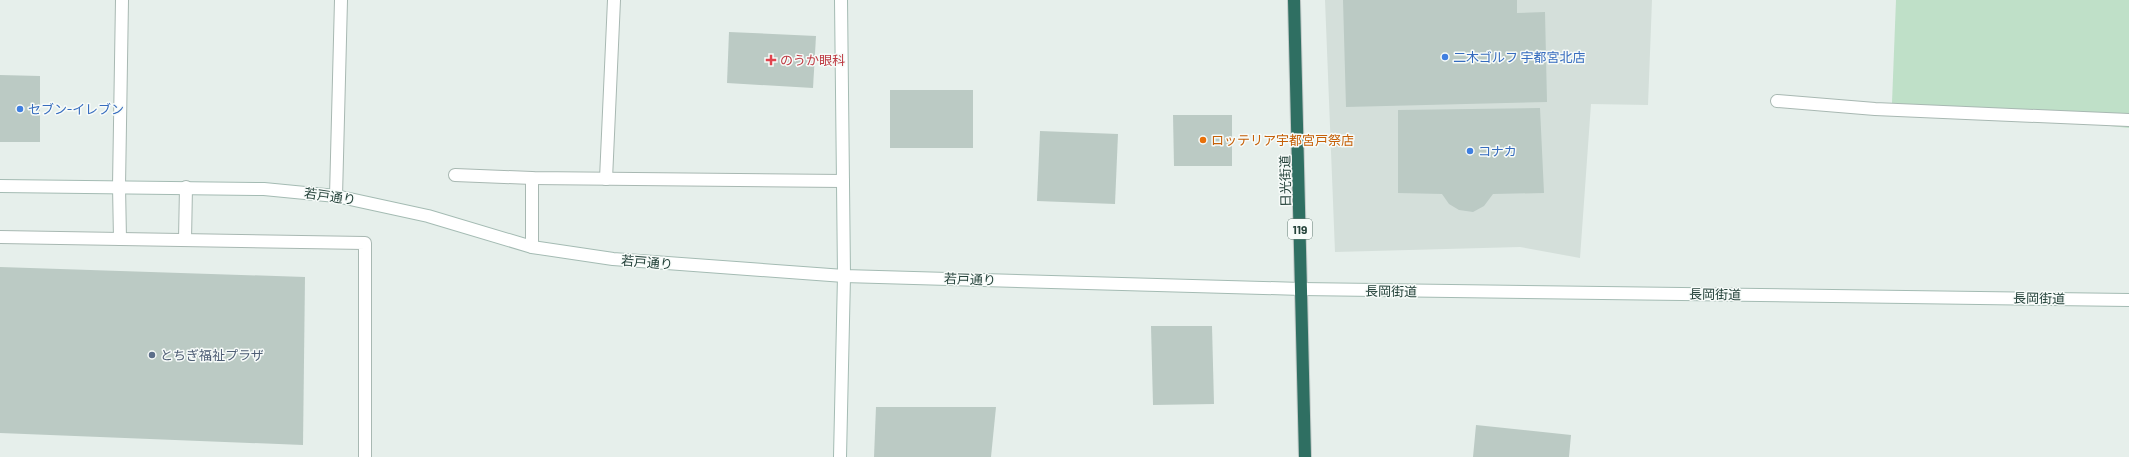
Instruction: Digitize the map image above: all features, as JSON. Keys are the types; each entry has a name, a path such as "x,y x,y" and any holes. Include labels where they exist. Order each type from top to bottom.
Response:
{"highway":[{"name":"日光街道","path":"1294,0 1305,457"}],"street":[{"path":"120,239 119,186 122,0"},
{"path":"336,196 341,0"},
{"path":"606,179 614,0"},
{"path":"840,457 844,276 841,0"},
{"path":"1777,101 1875,109 2129,120"},
{"path":"455,175 606,179 843,180"},
{"path":"532,178 532,247"},
{"name":"若戸通り","path":"0,186 119,186 264,189 336,196 428,216 532,247 613,259 844,276 1301,290"},
{"path":"186,187 186,240"},
{"path":"0,237 365,243 365,457"},
{"name":"長岡街道","path":"1301,290 2129,300"}],"shaded area":[{"path":"1325,0 1652,0 1648,105 1591,104 1580,258 1520,247 1335,252"}],"green space":[{"path":"1896,0 2129,0 2129,128 1892,103"}],"building":[{"name":"二木ゴルフ 宇都宮北店","path":"1343,0 1517,0 1517,13 1545,12 1547,102 1346,107"},
{"name":"のうか眼科","path":"729,32 816,36 813,88 727,83"},
{"name":"セブン-イレブン","path":"0,75 40,76 40,142 0,142"},
{"path":"890,90 973,90 973,148 890,148"},
{"name":"コナカ","path":"1540,108 1544,193 1493,194 1484,206 1473,212 1459,210 1449,204 1442,194 1398,193 1398,110"},
{"name":"ロッテリア宇都宮戸祭店","path":"1173,115 1232,115 1232,166 1174,166"},
{"path":"1040,131 1118,134 1115,204 1037,201"},
{"name":"とちぎ福祉プラザ","path":"0,267 305,277 303,445 0,433"},
{"path":"1151,326 1212,326 1214,404 1153,405"},
{"path":"876,407 996,407 991,457 874,457"},
{"path":"1476,425 1571,435 1569,457 1473,457"}],"place":[{"name":"二木ゴルフ 宇都宮北店","path":"1445,57"},
{"name":"のうか眼科","path":"771,60"},
{"name":"セブン-イレブン","path":"20,109"},
{"name":"ロッテリア宇都宮戸祭店","path":"1203,140"},
{"name":"コナカ","path":"1470,151"},
{"name":"とちぎ福祉プラザ","path":"152,355"}]}
